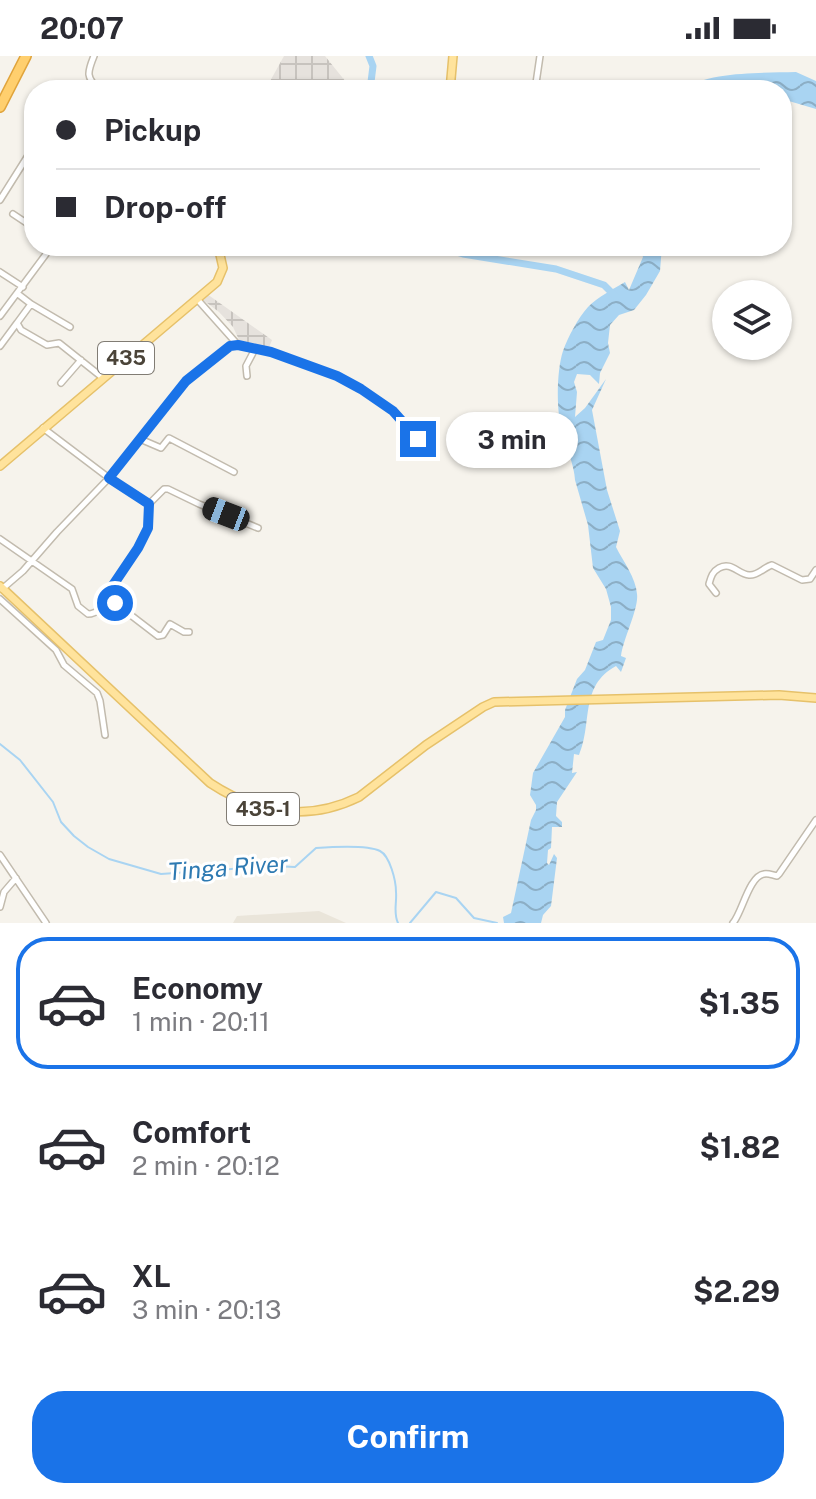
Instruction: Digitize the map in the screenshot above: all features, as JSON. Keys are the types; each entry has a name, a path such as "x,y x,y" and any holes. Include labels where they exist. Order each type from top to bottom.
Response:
{"highway":[{"path":"0,98 24,56"},
{"path":"0,107 24,56"}],"main road":[{"path":"451,80 453,56"},
{"name":"435","path":"0,465 217,282 223,272 222,256"},
{"name":"435-1","path":"1,589 210,783 235,798 265,809 308,811 347,803 372,788 426,745 494,702 779,695 816,698"}],"street":[{"path":"89,80 94,56"},
{"path":"536,80 540,56"},
{"path":"0,200 24,162"},
{"path":"13,214 24,221"},
{"path":"0,316 45,256"},
{"path":"0,272 23,287"},
{"path":"18,294 70,327"},
{"path":"197,299 238,345"},
{"path":"0,346 31,304"},
{"path":"17,323 32,338 47,345 59,343 103,378"},
{"path":"1,589 109,478 186,381 230,346 271,352 326,371 361,389 393,411 418,439"},
{"path":"247,376 246,366 255,349"},
{"path":"61,383 81,360"},
{"path":"43,428 149,504"},
{"path":"140,439 161,448 169,438 234,472"},
{"path":"108,603 108,592 149,526 149,504 166,488 258,528"},
{"path":"0,539 72,589 76,603 88,614 97,612 108,603 115,603 158,636 162,636 170,624 189,632"},
{"path":"716,593 709,584 711,577 725,566 754,575 772,565 802,580 810,579 816,570"},
{"path":"0,599 56,650 68,670 97,693 105,735"},
{"path":"733,923 759,875 779,874 816,820"},
{"path":"0,855 46,923"},
{"path":"0,907 4,892 16,878"}],"shaded area":[{"path":"284,56 325,56 344,80 271,80"},
{"path":"207,294 272,340 268,350 241,344 233,327 203,300"},
{"path":"319,911 346,923 233,923 237,916"}],"water":[{"path":"796,72 816,81 816,109 792,102 792,80 703,80 752,73"},
{"path":"661,256 660,271 634,310 619,315 610,325 610,353 600,373 599,384 590,375 577,374 574,382 577,392 575,417 606,379 592,410 607,490 620,531 616,547 632,576 637,594 621,656 626,658 621,672 616,666 604,674 597,684 589,706 583,743 579,755 574,754 572,773 577,772 557,802 556,816 562,827 552,827 547,863 549,865 554,854 557,858 551,906 541,923 504,923 503,917 511,913 531,820 536,810 530,795 533,773 565,717 577,679 585,670 596,642 603,640 611,620 606,589 593,568 588,525 559,418 561,359 570,334 588,307 625,282 629,290 643,257"}],"waterway":[{"path":"369,56 373,66 371,80"},
{"path":"475,256 556,269 604,285 616,297"},
{"name":"Tinga River","path":"0,744 20,760 53,802 61,822 74,836 109,859 161,874 295,867 316,848 374,849 384,854 392,869 398,923"},
{"name":"Tinga River","path":"410,923 436,892 456,898 474,918 497,923"}],"route":[{"path":"115,603 108,603 107,594 148,528 149,504 109,478 186,381 230,346 271,352 337,376 393,411 418,439"}]}
